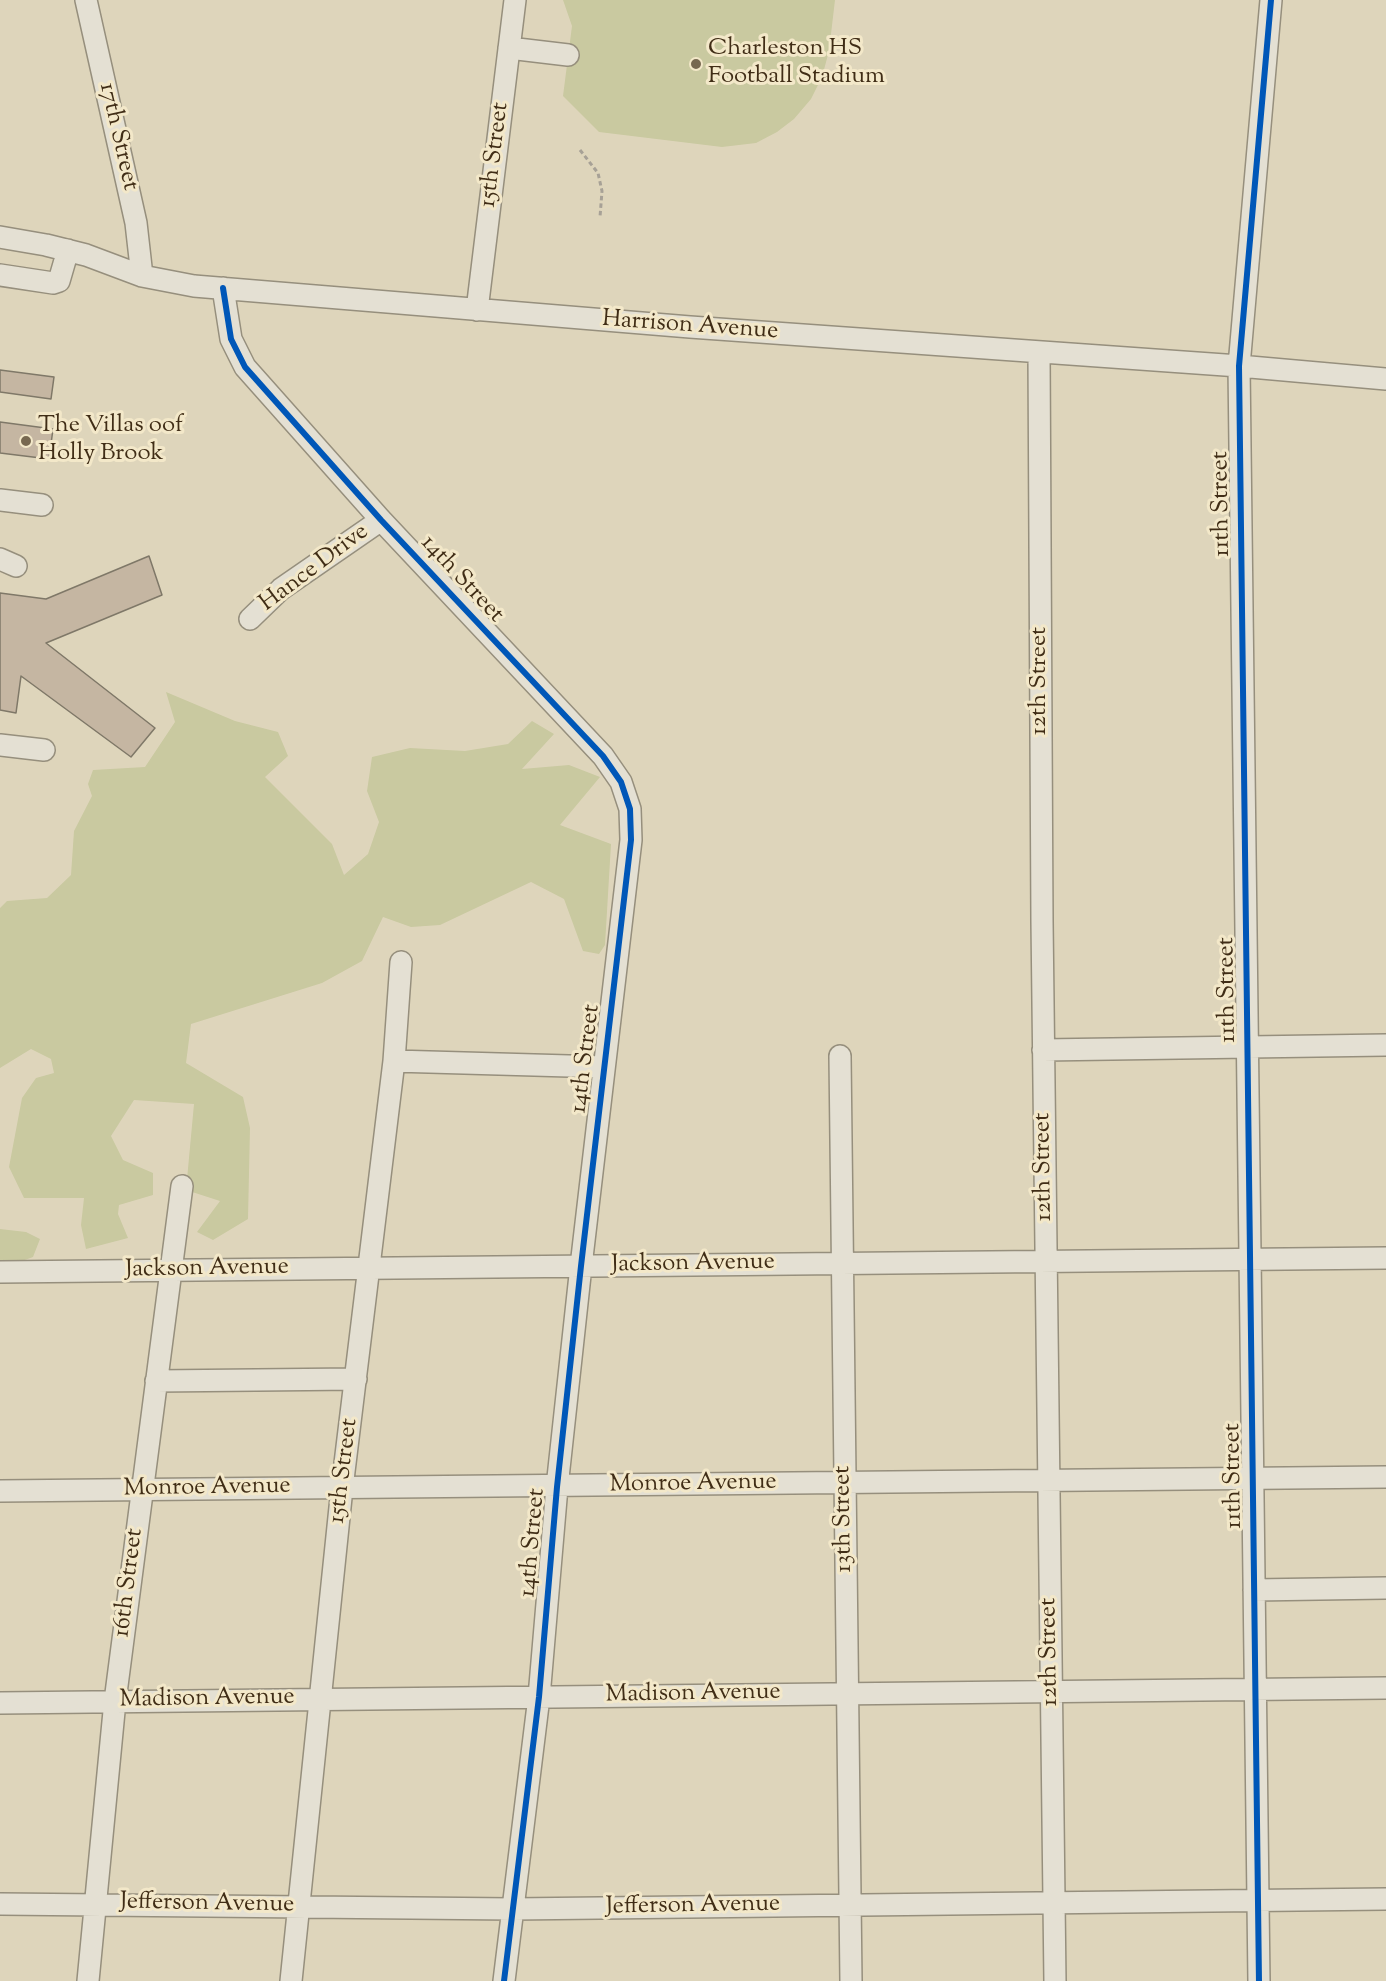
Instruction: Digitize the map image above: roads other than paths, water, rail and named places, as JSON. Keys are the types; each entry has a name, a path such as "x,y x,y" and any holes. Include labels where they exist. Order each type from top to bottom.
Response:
{"street":[{"name":"17th Street","path":"86,0 136,223 142,276"},
{"name":"15th Street","path":"477,310 515,0"},
{"name":"11th Street","path":"1259,1981 1239,366 1271,0"},
{"path":"509,48 568,56"},
{"name":"Harrison Avenue","path":"0,237 68,250 165,282 223,288 477,310 1239,366 1386,379"},
{"path":"0,275 53,283 61,278 68,250"},
{"name":"14th Street","path":"223,288 231,339 245,367 381,520 603,756 621,782 630,809 631,840 557,1486 539,1697 504,1981"},
{"name":"12th Street","path":"1039,352 1043,1050 1055,1981"},
{"path":"0,500 42,505"},
{"name":"Hance Drive","path":"250,619 281,589 381,520"},
{"path":"0,745 44,750"},
{"name":"15th Street","path":"291,1981 301,1907 342,1488 394,1062 401,962"},
{"path":"1043,1050 1386,1045"},
{"name":"13th Street","path":"840,1056 851,1981"},
{"path":"394,1062 604,1066"},
{"name":"16th Street","path":"88,1981 115,1701 182,1186"},
{"name":"Jackson Avenue","path":"0,1272 1386,1258"},
{"path":"156,1381 356,1379"},
{"name":"Monroe Avenue","path":"0,1491 1386,1477"},
{"path":"1254,1590 1386,1587"},
{"name":"Madison Avenue","path":"0,1703 1386,1688"},
{"name":"Jefferson Avenue","path":"0,1904 513,1909 1386,1899"}],"place":[{"name":"Charleston HS Football Stadium","path":"696,64"},
{"name":"The Villas oof Holly Brook","path":"26,441"}]}
